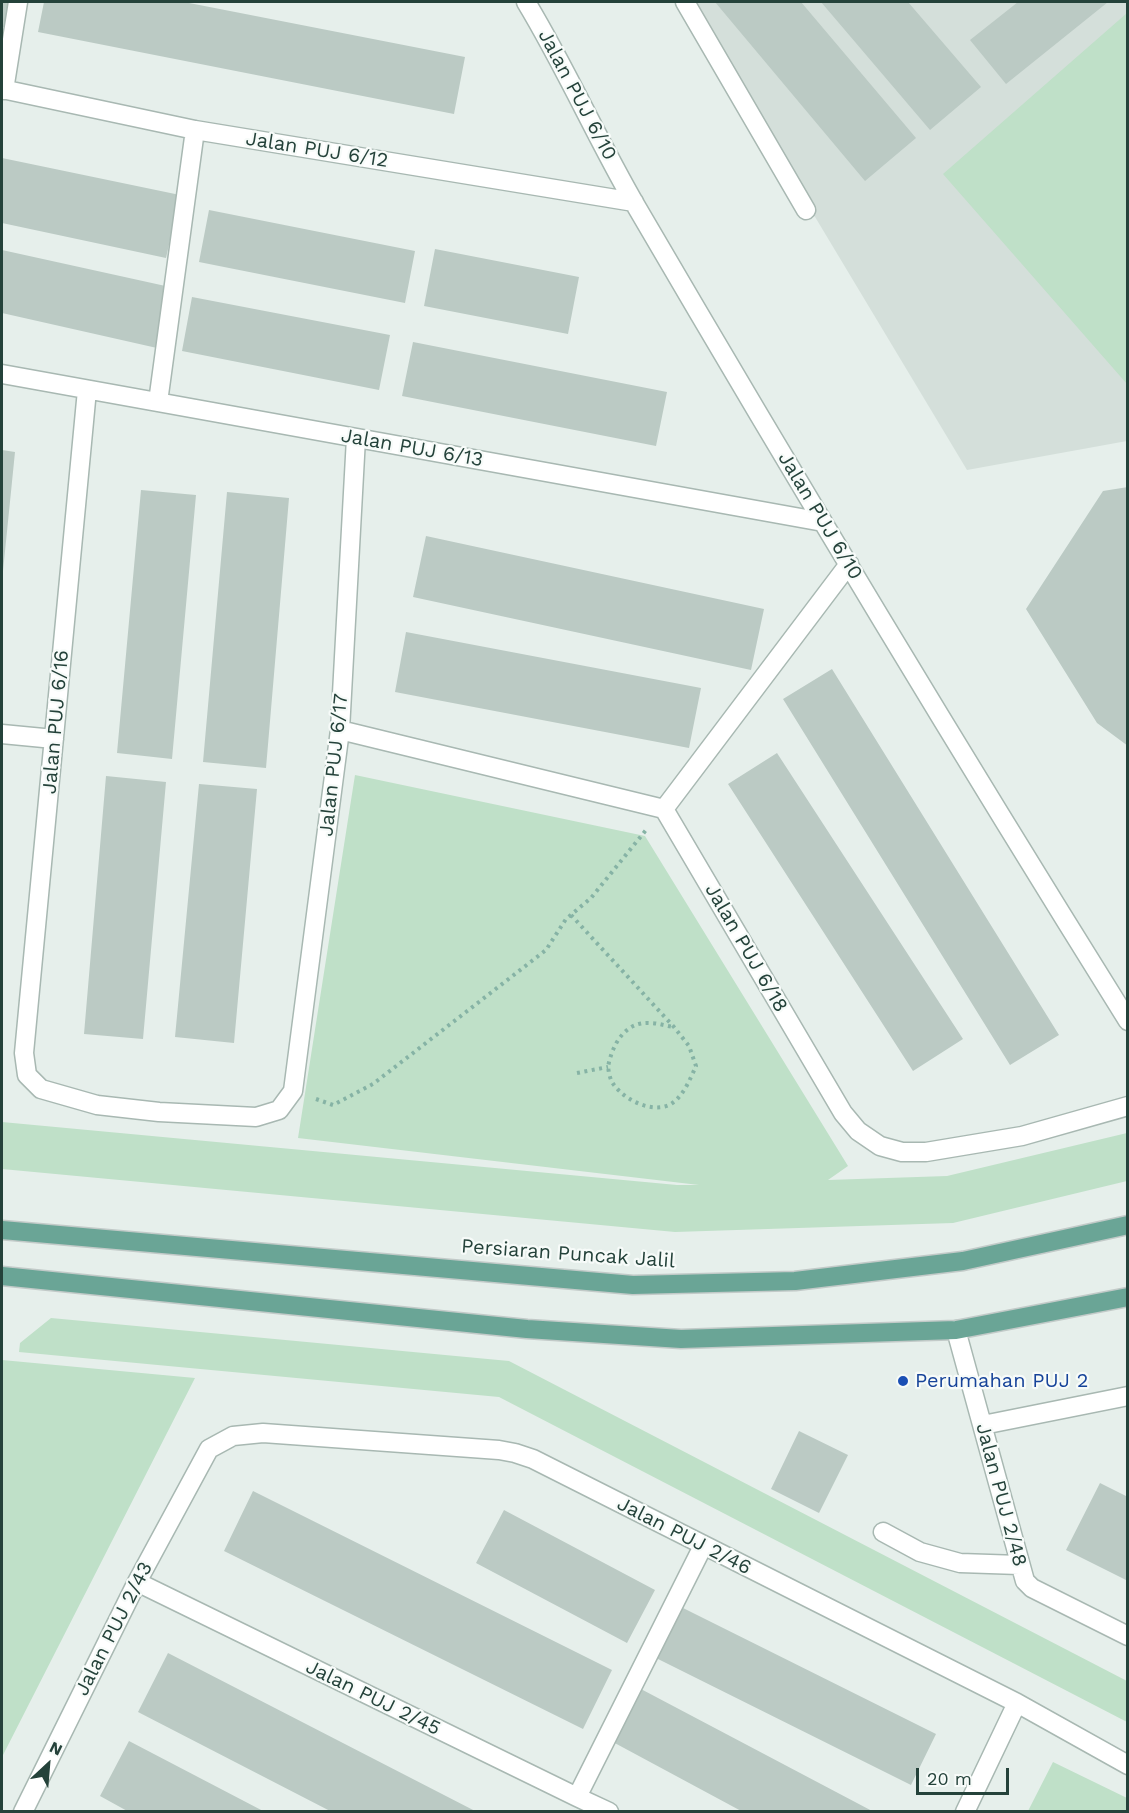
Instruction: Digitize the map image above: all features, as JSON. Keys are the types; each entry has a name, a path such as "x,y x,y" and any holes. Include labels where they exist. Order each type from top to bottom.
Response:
{"main road":[{"name":"Persiaran Puncak Jalil","path":"2,1230 633,1285 795,1281 963,1261 1128,1225"},
{"path":"2,1276 527,1329 681,1339 956,1330 1128,1297"}],"street":[{"path":"3,90 18,2"},
{"name":"Jalan PUJ 6/10","path":"526,2 545,32 634,202 823,522 1128,1021"},
{"path":"686,2 806,210"},
{"name":"Jalan PUJ 6/12","path":"3,90 195,130 634,202"},
{"path":"158,402 195,130"},
{"name":"Jalan PUJ 6/13","path":"2,374 823,522"},
{"name":"Jalan PUJ 6/16","path":"87,390 24,1053 27,1075 41,1089 97,1105 159,1112 256,1117 279,1110 293,1091"},
{"name":"Jalan PUJ 6/17","path":"293,1091 340,730 356,438"},
{"path":"340,730 664,809 849,564"},
{"path":"2,734 54,739"},
{"name":"Jalan PUJ 6/18","path":"664,809 843,1113 858,1131 880,1146 902,1152 926,1152 1022,1136 1128,1106"},
{"name":"Jalan PUJ 2/48","path":"956,1330 1024,1581 1032,1588 1128,1636"},
{"path":"983,1425 1128,1396"},
{"name":"Jalan PUJ 2/46","path":"209,1449 233,1436 263,1432 516,1453 533,1459 1017,1703 1128,1765"},
{"name":"Jalan PUJ 2/43","path":"23,1812 137,1582 209,1449"},
{"path":"883,1532 920,1552 960,1563 1019,1565"},
{"path":"577,1797 703,1546"},
{"name":"Jalan PUJ 2/45","path":"137,1582 598,1809"},
{"path":"965,1812 1017,1703"}],"path":[{"path":"293,1091 333,1105 373,1084 546,950 566,919 591,897 664,809"},
{"path":"571,915 674,1027 688,1046 696,1066 682,1093 669,1105 651,1108 626,1097 614,1084 608,1067 619,1038 629,1027 648,1022 674,1027"},
{"path":"576,1073 608,1067"}],"shaded area":[{"path":"686,2 1127,2 1127,441 967,470"}],"green space":[{"path":"1127,13 1127,384 943,174"},
{"path":"355,775 645,836 848,1166 828,1180 947,1176 1127,1133 1127,1181 953,1223 675,1232 2,1169 2,1122 677,1185 699,1185 298,1138"},
{"path":"51,1318 509,1361 1127,1681 1127,1722 499,1397 19,1352 20,1343"},
{"path":"2,1360 195,1378 2,1757"},
{"path":"1053,1762 1127,1798 1127,1811 1028,1811"}],"building":[{"path":"2,2 10,2 5,27 2,27"},
{"path":"44,2 184,2 465,57 454,114 38,32"},
{"path":"715,2 801,2 916,138 865,181"},
{"path":"821,2 908,2 981,87 930,130"},
{"path":"1018,2 1108,2 1006,84 970,40"},
{"path":"2,158 180,195 166,258 2,223"},
{"path":"209,210 415,251 405,303 199,262"},
{"path":"435,249 579,277 568,334 424,306"},
{"path":"2,250 170,287 157,348 2,313"},
{"path":"192,297 390,335 379,390 182,351"},
{"path":"413,342 667,392 656,446 402,396"},
{"path":"2,450 15,452 3,571 2,571"},
{"path":"1128,487 1128,746 1097,723 1026,609 1103,491"},
{"path":"141,490 196,495 172,759 117,753"},
{"path":"227,492 289,498 266,768 203,762"},
{"path":"426,536 764,609 751,670 413,597"},
{"path":"406,632 701,688 689,748 395,692"},
{"path":"832,669 1059,1035 1010,1065 783,699"},
{"path":"777,753 963,1039 913,1071 728,784"},
{"path":"106,776 166,782 143,1039 84,1034"},
{"path":"199,784 257,789 234,1043 175,1037"},
{"path":"799,1431 848,1455 819,1513 771,1489"},
{"path":"1100,1483 1128,1497 1128,1581 1066,1550"},
{"path":"253,1491 612,1670 583,1729 224,1551"},
{"path":"504,1510 655,1590 627,1643 476,1563"},
{"path":"681,1607 936,1734 911,1785 656,1658"},
{"path":"168,1653 477,1812 332,1812 138,1712"},
{"path":"639,1688 874,1812 743,1812 611,1741"},
{"path":"129,1741 265,1812 129,1812 100,1796"}],"place":[{"name":"Perumahan PUJ 2","path":"903,1381"}]}
